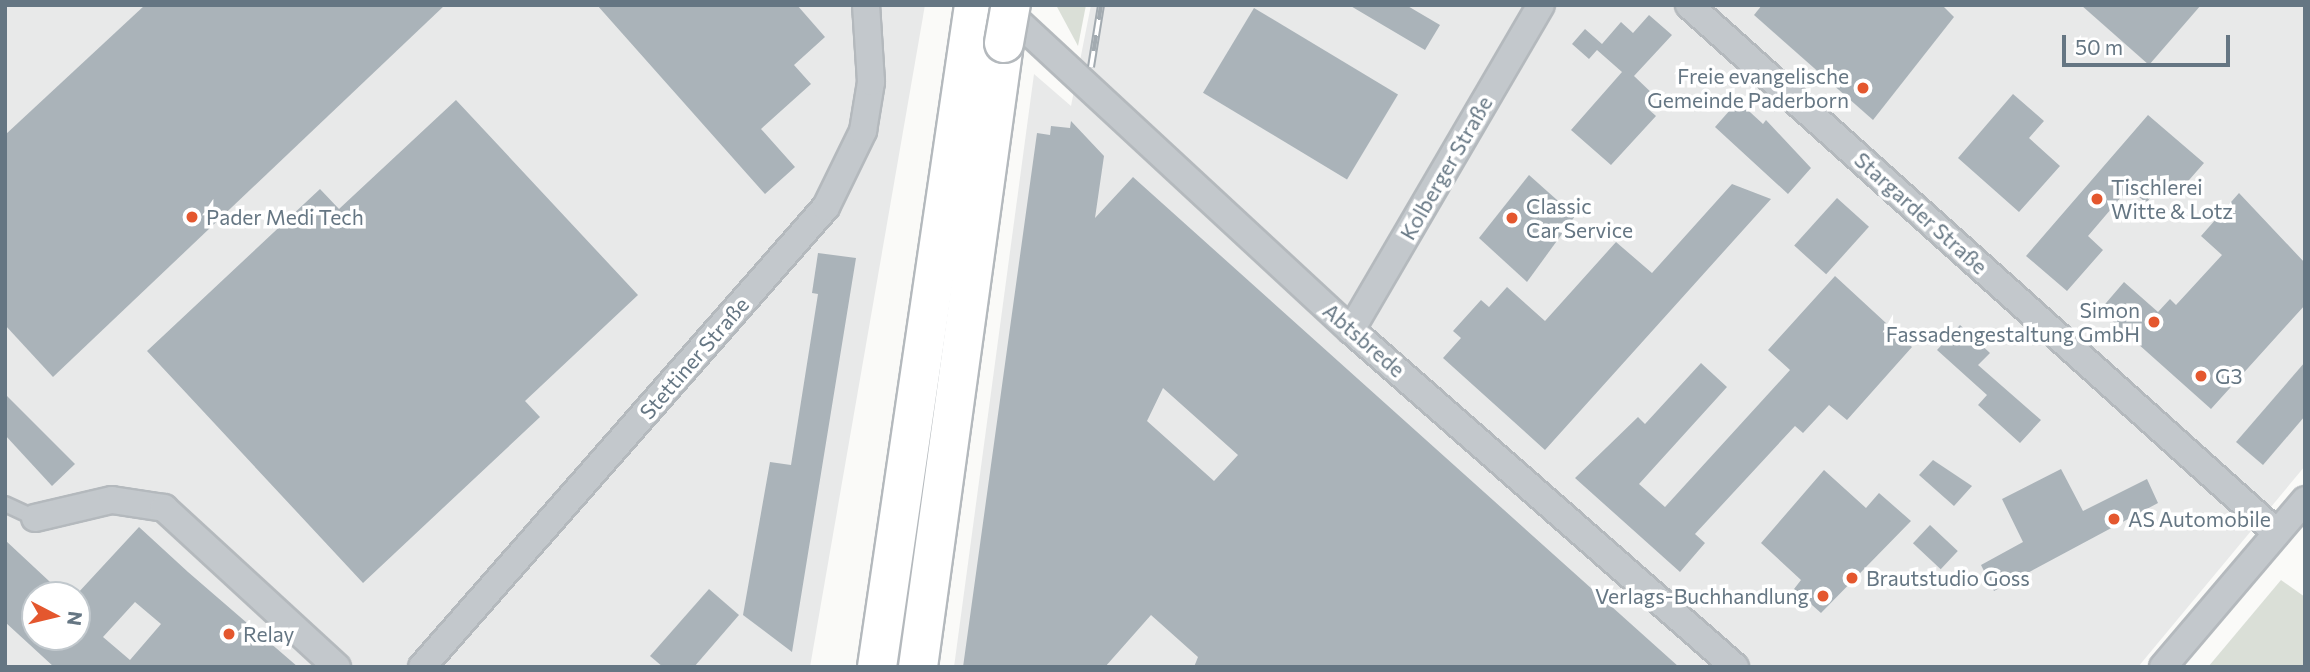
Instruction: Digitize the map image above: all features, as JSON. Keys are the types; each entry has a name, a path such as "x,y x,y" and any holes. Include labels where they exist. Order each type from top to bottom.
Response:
{"highway":[{"path":"918,667 1011,5"},
{"path":"877,667 982,11"}],"street":[{"name":"Stettiner Straße","path":"422,667 826,207 863,131 871,82 866,5"},
{"name":"Kolberger Straße","path":"1351,330 1541,5"},
{"name":"Stargarder Straße","path":"1689,5 2277,533"},
{"name":"Abtsbrede","path":"982,11 1735,667"},
{"path":"35,518 112,500 164,508 337,667"},
{"path":"2163,667 2305,500"}],"lane":[{"path":"5,505 35,518"}],"shaded area":[{"path":"5,5 925,5 810,667 5,667"},
{"path":"1056,5 1086,5 1078,46"},
{"path":"1091,5 2305,5 2305,466 2138,667 954,667 1034,74 1071,106"},
{"path":"2281,580 2305,597 2305,667 2208,667"}],"building":[{"path":"145,5 445,5 53,377 5,325 5,135"},
{"path":"597,5 797,5 825,37 794,65 811,84 761,129 795,167 765,194"},
{"path":"1349,5 1406,5 1440,25 1425,50"},
{"path":"1762,5 1942,5 1954,17 1873,120 1754,15"},
{"path":"2081,5 2201,5 2149,65"},
{"path":"1254,8 1398,95 1347,179 1203,93"},
{"path":"1649,15 1672,35 1634,76 1656,97 1647,108 1656,116 1611,165 1571,130 1622,72 1597,50 1589,59 1572,44 1585,29 1602,44 1621,22 1633,33"},
{"path":"2013,94 2044,121 2029,138 2060,166 2019,212 1958,158"},
{"path":"456,100 638,295 525,401 540,417 363,583 147,351 320,189 339,209"},
{"path":"1738,101 1763,124 1766,120 1811,168 1788,194 1715,127"},
{"name":"Tischlerei Witte & Lotz","path":"2148,115 2204,163 2175,196 2162,184 2146,203 2129,188 2088,236 2103,250 2067,291 2026,256"},
{"path":"1071,121 1104,156 1095,218 1133,177 1679,667 1194,667 1198,657 1151,615 1105,667 963,667 1037,133 1050,135 1051,126 1070,128","holes":["1163,388 1238,455 1214,481 1147,421"]},
{"path":"1529,175 1575,216 1527,282 1479,238"},
{"path":"1732,184 1771,199 1545,450 1443,358 1461,338 1453,331 1481,300 1489,307 1507,287 1545,321 1616,242 1652,273"},
{"path":"2239,193 2305,263 2305,305 2211,409 2100,310 2124,282 2158,312 2170,299 2176,305 2222,255 2201,236"},
{"path":"1837,198 1869,227 1826,274 1794,246"},
{"path":"818,253 856,258 792,652 743,615 770,462 791,465 818,294 812,293"},
{"path":"1835,276 1912,347 1847,420 1829,405 1803,433 1795,426 1695,534 1705,543 1680,572 1575,478 1638,417 1645,424 1701,363 1727,387 1639,484 1665,507 1790,370 1768,350"},
{"path":"1960,325 1990,353 1978,365 2041,420 2020,443 1978,405 1987,395 1937,350"},
{"path":"2305,362 2305,416 2263,465 2236,442"},
{"path":"5,394 75,464 52,486 5,435"},
{"path":"1933,460 1972,486 1954,506 1919,475"},
{"path":"2061,469 2083,511 2147,479 2158,503 1994,591 1981,565 2023,542 2002,499"},
{"path":"1824,470 1866,508 1879,493 1911,521 1821,613 1794,589 1801,580 1761,543"},
{"path":"1930,525 1958,551 1941,569 1913,543"},
{"path":"139,527 298,667 54,667 37,651 91,651 89,581","holes":["135,602 161,624 130,660 103,637"]},
{"path":"5,540 49,581 21,581 21,637 5,622"},
{"path":"709,589 739,615 694,667 663,667 650,656"}],"railway":[{"path":"1091,67 1101,5"}],"place":[{"name":"Freie evangelische Gemeinde Paderborn","path":"1863,88"},
{"name":"Tischlerei Witte & Lotz","path":"2097,199"},
{"name":"Pader Medi Tech","path":"192,217"},
{"name":"Classic Car Service","path":"1512,218"},
{"name":"Simon Fassadengestaltung GmbH","path":"2154,322"},
{"name":"G3","path":"2201,376"},
{"name":"AS Automobile","path":"2114,519"},
{"name":"Brautstudio Goss","path":"1852,578"},
{"name":"Verlags-Buchhandlung","path":"1823,596"},
{"name":"Relay","path":"229,634"}]}
